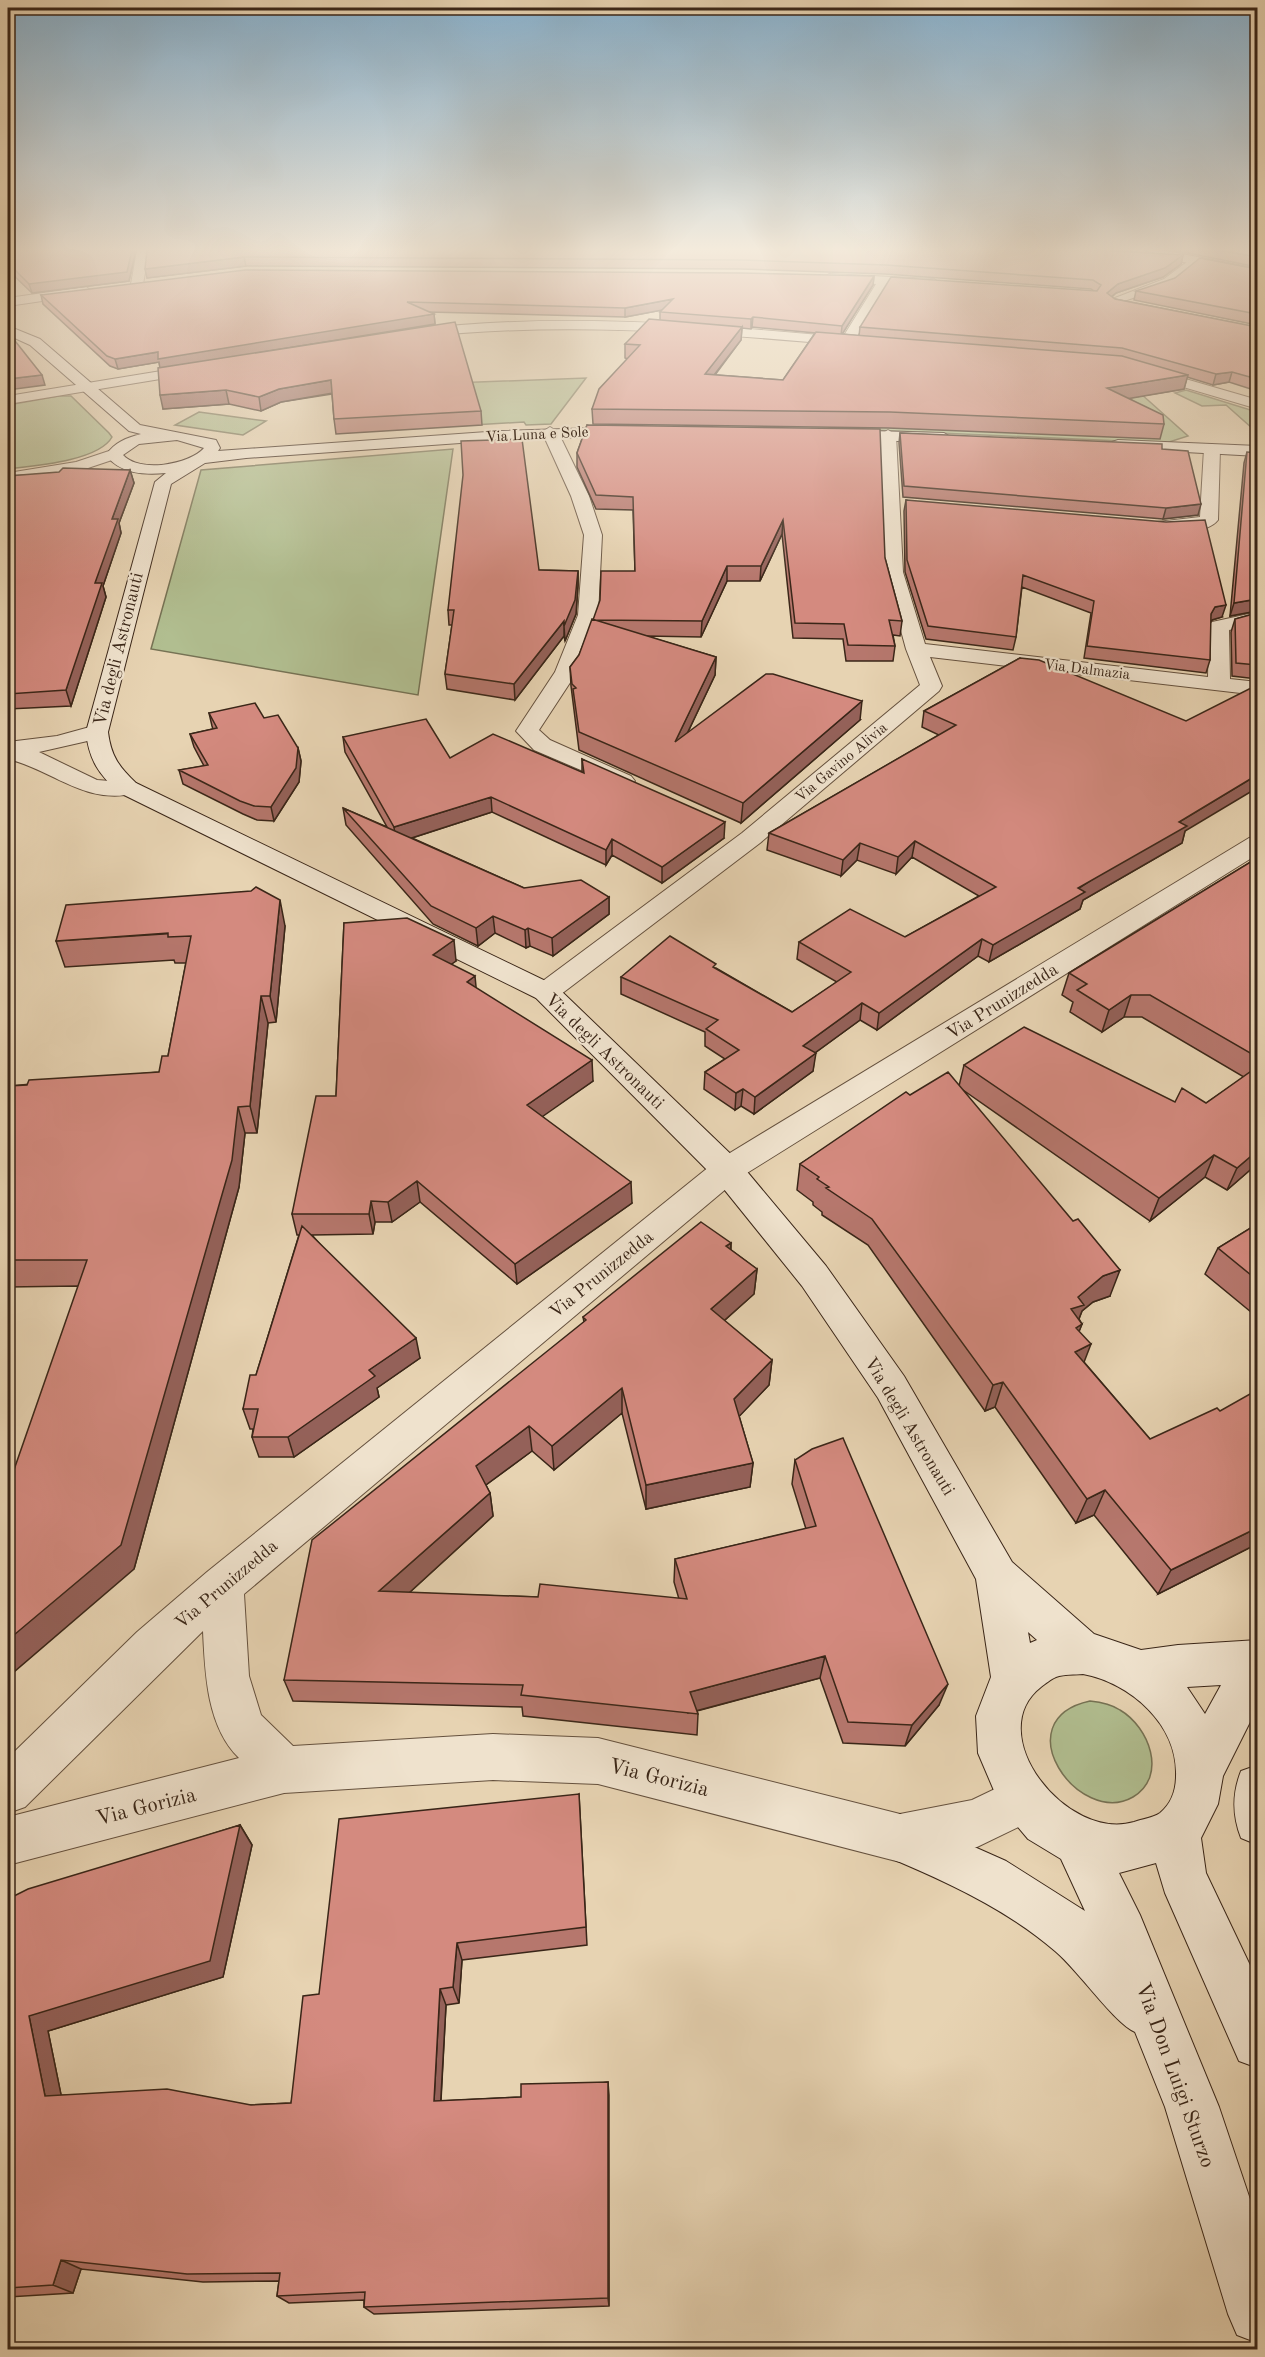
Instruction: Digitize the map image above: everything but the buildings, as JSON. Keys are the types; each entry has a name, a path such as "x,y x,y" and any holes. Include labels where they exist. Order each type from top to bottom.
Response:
{"street":[{"path":"55,360 86,387 132,436"},
{"path":"8,400 214,366"},
{"path":"1131,367 1257,405"},
{"path":"550,432 580,496 593,535 588,615 566,672 527,731 542,745 639,788"},
{"name":"Via Luna e Sole","path":"136,467 165,468 202,454 550,432 648,432"},
{"path":"820,434 958,438"},
{"name":"Via Gavino Alivia","path":"546,992 751,838 931,686 916,649 894,572 902,504 888,435"},
{"path":"8,478 80,466 115,454 132,436 191,436 202,454 164,482 136,467 116,460 115,454"},
{"path":"1098,444 1257,452"},
{"path":"1140,524 1196,525 1209,520 1212,449"},
{"path":"80,466 136,467"},
{"name":"Via degli Astronauti","path":"164,482 97,732 99,757 108,770 128,788 546,992 727,1170 814,1276 891,1387 997,1576 1083,1653"},
{"path":"1220,685 1219,626 1257,618"},
{"name":"Via Dalmazia","path":"916,649 1257,689"},
{"path":"8,747 46,746 97,732"},
{"path":"8,752 37,759 92,787 128,788"},
{"path":"725,826 751,838"},
{"name":"Via Prunizzedda","path":"8,1790 153,1647 222,1586 727,1170 1257,843"},
{"name":"Via degli Astronauti","path":"997,1576 1014,1679"},
{"path":"222,1586 227,1676 242,1729 284,1770"},
{"path":"1083,1653 1121,1663 1138,1672 1162,1692 1182,1716 1195,1743 1200,1772 1198,1794 1189,1814 1176,1832 1149,1847 1115,1852 1079,1843 1048,1825 1022,1800 1007,1774 999,1748 999,1715 1003,1699 1014,1679 1028,1667 1044,1658 1083,1653"},
{"path":"1138,1672 1179,1666 1257,1661"},
{"path":"1200,1772 1257,1661"},
{"name":"Via Gorizia","path":"8,1842 284,1770 493,1757 597,1761 900,1838 977,1823 1022,1800"},
{"path":"1257,1788 1257,1821"},
{"path":"1176,1832 1182,1876 1257,2042"},
{"path":"900,1838 969,1866 1020,1895 1072,1932 1113,1973 1162,2031"},
{"name":"Via Don Luigi Sturzo","path":"1079,1843 1122,1933 1192,2108 1257,2314"}],"green space":[{"path":"586,378 551,424 526,425 524,422 357,432 453,383"},
{"path":"1186,390 1257,412 1257,428 1252,428 1226,405 1202,406 1175,393"},
{"path":"1140,393 1188,436 1166,443 829,428 842,399","holes":["908,416 902,428 846,425"]},
{"path":"71,396 112,437 94,452 80,457 8,469 8,405"},
{"path":"199,412 266,421 243,435 175,425"},
{"path":"453,449 418,695 151,649 201,470"},
{"path":"1090,1701 1113,1706 1120,1710 1139,1728 1146,1739 1152,1765 1150,1777 1144,1788 1133,1797 1112,1803 1091,1798 1073,1785 1059,1768 1051,1748 1052,1728 1065,1712"}]}
